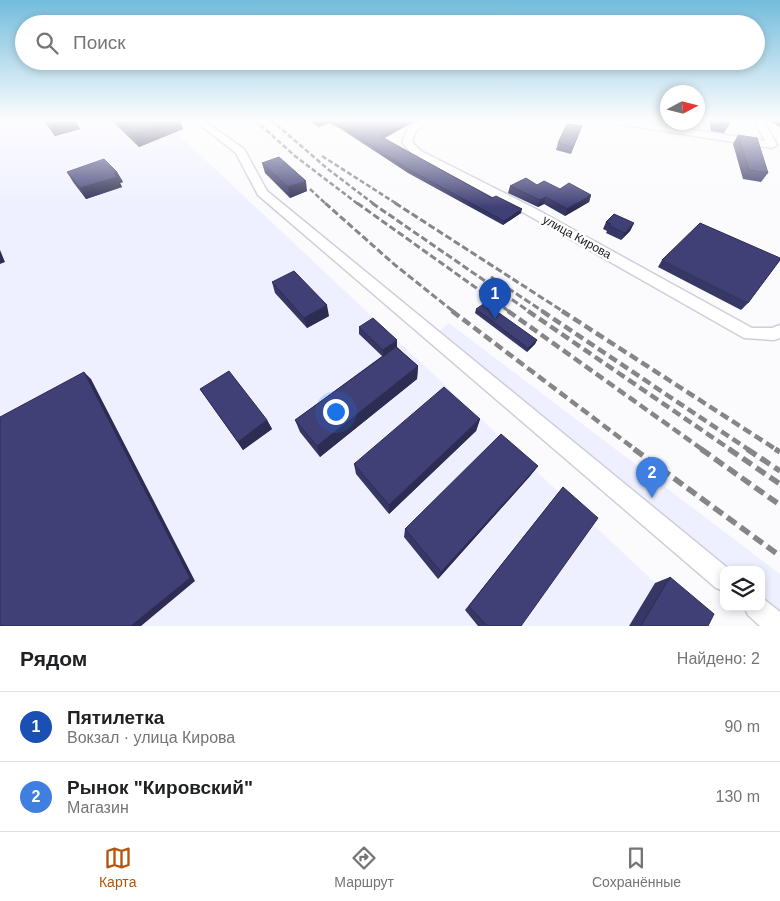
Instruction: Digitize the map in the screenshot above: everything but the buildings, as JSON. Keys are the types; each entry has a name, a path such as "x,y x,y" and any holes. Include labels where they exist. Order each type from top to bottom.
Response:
{"street":[{"path":"238,149 262,193 720,577"},
{"name":"улица Кирова","path":"413,149 416,153 530,211 750,334 774,334 780,331"},
{"path":"761,611 778,626"}],"shaded area":[{"path":"0,149 194,149 701,626 0,626"},
{"path":"449,323 780,574 780,626 765,611 765,566 720,567 433,336"}],"railway":[{"path":"287,149 358,204"},
{"path":"305,149 374,204"},
{"path":"322,156 397,204"},
{"path":"310,189 326,204"},
{"path":"325,203 395,265 454,312"},
{"path":"357,203 510,312"},
{"path":"372,203 530,312"},
{"path":"395,203 564,312"},
{"path":"491,277 544,312"},
{"path":"452,311 636,450"},
{"path":"508,311 703,450"},
{"path":"528,311 731,450"},
{"path":"542,311 749,450"},
{"path":"562,311 777,450"},
{"path":"634,449 780,556"},
{"path":"701,449 780,505"},
{"path":"729,449 780,484"},
{"path":"747,449 780,471"},
{"path":"775,449 780,452"}],"place":[{"name":"Пятилетка","path":"495,319"},
{"name":"Рынок \"Кировский\"","path":"652,498"}]}
